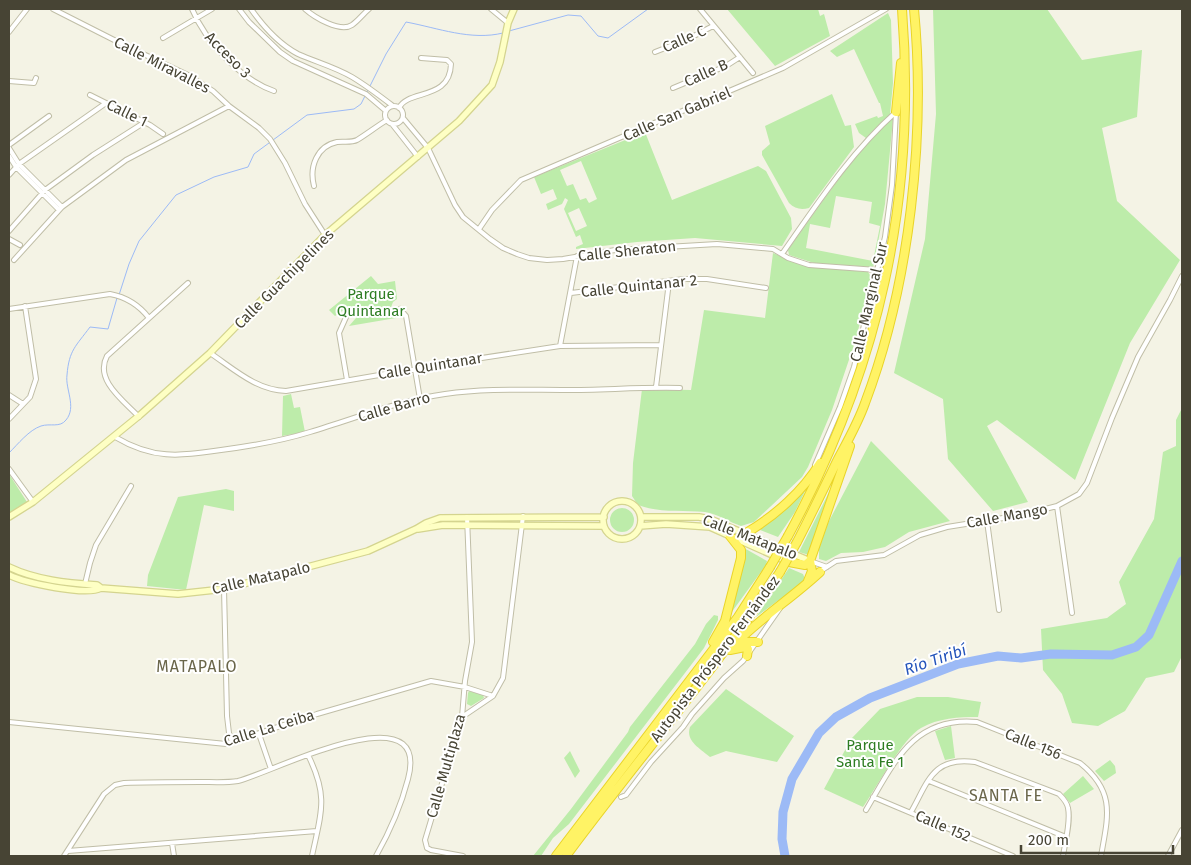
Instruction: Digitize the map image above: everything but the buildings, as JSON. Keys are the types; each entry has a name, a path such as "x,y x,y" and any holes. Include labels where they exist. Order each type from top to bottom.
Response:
{"highway":[{"name":"Autopista Próspero Fernández","path":"556,856 738,617 770,567 811,494 845,416 872,335 897,225 905,124 904,26 902,9"},
{"name":"Autopista Próspero Fernández","path":"566,856 764,597 797,542 860,417 891,318 912,203 916,157 917,102 914,9"},
{"path":"896,112 904,26"},
{"path":"746,533 775,513 806,483 821,461 845,416"},
{"path":"688,698 737,642 806,585 815,567 815,548 860,417"},
{"path":"695,674 725,621 741,558 741,550 737,542 730,536"},
{"path":"789,562 815,567"},
{"path":"737,642 758,642"},
{"path":"730,650 745,647 748,649 747,656"}],"street":[{"path":"9,32 26,9"},
{"name":"Calle Miravalles","path":"53,9 188,75 213,91 259,128 274,144 286,163 305,204 325,235"},
{"name":"Acceso 3","path":"192,9 203,31 226,58 261,87 274,92"},
{"path":"164,38 212,9"},
{"path":"240,9 249,22 270,44 293,61 366,94 386,111"},
{"path":"251,9 276,38 298,54 351,76 393,106 399,108 403,118 398,124 392,124"},
{"path":"306,9 318,19 342,28 351,26 369,9"},
{"path":"491,9 506,29"},
{"name":"Calle Guachipelines","path":"9,516 33,502 139,417 210,353 325,235 460,121 492,86 497,75 506,29 514,9"},
{"path":"700,9 753,73"},
{"name":"Calle San Gabriel","path":"479,229 492,210 520,180 783,68 886,9"},
{"name":"Calle C","path":"655,52 688,39 713,26"},
{"name":"Calle B","path":"673,88 726,66 740,57"},
{"path":"304,65 309,58"},
{"path":"399,108 401,103 407,100 432,92 444,84 448,78 451,64 447,60 421,58"},
{"path":"9,81 34,83 36,78"},
{"name":"Calle 1","path":"90,95 145,122 163,134"},
{"path":"9,175 18,166 106,103"},
{"path":"14,260 61,208 137,153 230,106"},
{"path":"393,106 386,111 385,116 418,157"},
{"path":"782,254 824,194 865,142 896,112"},
{"name":"Calle Marginal Sur","path":"806,483 829,434 854,367 889,212 896,112"},
{"path":"18,166 9,146 49,116"},
{"name":"Calle Sheraton","path":"403,118 428,148 455,206 463,217 503,248 529,258 546,260 615,250 701,244 768,249 809,265 877,270"},
{"path":"314,186 312,178 314,162 325,146 340,141 357,140 387,120"},
{"path":"9,231 43,192 93,155 145,122"},
{"path":"9,156 61,208"},
{"path":"9,239 20,245"},
{"path":"560,346 577,256"},
{"name":"Calle Mango","path":"815,567 827,567 836,561 884,555 920,535 947,527 1022,515 1057,506 1079,494 1087,483 1138,357 1182,276"},
{"name":"Calle Quintanar 2","path":"571,293 707,279 766,288"},
{"path":"656,387 669,282"},
{"path":"139,417 106,381 103,368 107,356 188,284"},
{"path":"9,309 103,294 118,296 135,304 149,318"},
{"path":"9,419 30,397 36,379 25,306"},
{"path":"400,309 406,316 420,399"},
{"path":"346,315 339,332 346,380"},
{"name":"Calle Quintanar","path":"210,353 258,385 270,390 286,391 416,368 560,346 661,345"},
{"name":"Calle Barro","path":"115,437 130,446 156,454 166,456 187,455 269,443 443,394 514,389 680,388"},
{"path":"9,395 23,404"},
{"path":"9,469 33,502"},
{"path":"85,584 96,545 131,486"},
{"path":"622,501 635,506 641,517 638,530 631,537 621,539 611,536 604,526 605,512 612,504 622,501"},
{"path":"1057,506 1072,613"},
{"path":"462,717 494,696 503,678 523,516"},
{"name":"Calle Multiplaza","path":"463,856 431,850 427,848 425,840 462,717 465,681 472,642 467,517"},
{"name":"Calle Matapalo","path":"9,567 18,572 50,580 97,585 101,588 178,594 224,589 368,551 416,529 426,522 440,518 604,517"},
{"name":"Calle Matapalo","path":"641,517 699,517 710,519 746,533 815,567 827,567"},
{"path":"987,521 999,610"},
{"name":"Calle Matapalo","path":"640,526 666,524 698,525 719,530 789,562"},
{"name":"Calle Matapalo","path":"416,529 443,525 604,526"},
{"name":"Calle Matapalo","path":"9,575 49,586 75,590 96,591 101,588"},
{"path":"224,589 227,716 228,733 232,742"},
{"path":"621,797 626,795 692,714 747,656 784,602"},
{"name":"Calle La Ceiba","path":"9,722 217,744 232,742 317,714 431,681 494,696"},
{"name":"Calle 156","path":"874,797 904,750 914,739 936,726 948,723 962,721 989,726 1080,763 1098,781 1104,792 1107,806 1107,819 1101,856"},
{"path":"258,734 271,769"},
{"path":"64,856 104,794 115,785 124,783 235,781 347,742 376,737 393,739 406,746 411,756 411,767 405,791 376,856"},
{"path":"308,756 319,782 322,796 321,813 312,856"},
{"path":"911,812 934,772 947,764 966,761 975,762 1059,794 1068,806 1063,856"},
{"path":"929,781 1066,837"},
{"path":"866,810 874,797"},
{"name":"Calle 152","path":"874,797 1013,856"},
{"path":"1168,856 1182,830"},
{"path":"68,851 317,831"},
{"path":"172,843 174,856"}],"green space":[{"path":"727,9 818,9 820,16 824,14 830,36 775,66"},
{"path":"933,9 1047,9 1082,60 1142,50 1137,117 1102,128 1117,201 1180,260 1130,343 1075,480 997,420 987,426 1028,502 993,511 948,459 943,399 894,373 925,239 936,114"},
{"path":"888,13 891,20 893,83 890,115 866,138 859,133 855,124 877,116 878,118 883,116 880,103 854,49 837,57 830,51"},
{"path":"832,94 845,126 851,125 854,147 809,208 794,207 789,203 762,155 762,151 770,144 765,126"},
{"path":"893,119 885,204 874,265 872,267 814,263 789,255 788,250 824,199 876,134","holes":["836,196 872,202 869,223 880,226 873,261 806,248 810,224 830,228"]},
{"path":"645,132 672,200 758,166 766,171 791,218 792,229 782,246 695,238 576,249 576,247 583,244 580,235 576,237 564,209 568,200 565,198 562,204 548,210 546,204 557,199 553,189 541,194 534,177","holes":["581,161 597,199 589,203 586,198 580,200 573,184 567,186 560,170","579,208 587,226 576,231 568,213"]},
{"path":"773,253 801,265 868,272 871,277 856,339 832,410 808,467 802,477 754,522 741,526 705,512 662,510 638,505 632,496 633,463 642,389 691,390 704,310 765,318"},
{"name":"Parque Quintanar","path":"371,276 378,284 395,281 397,299 393,302 390,310 396,318 349,326 356,318 354,312 345,309 335,316 329,310"},
{"path":"291,394 294,408 300,407 305,432 282,436 283,396"},
{"path":"1182,408 1182,656 1174,672 1146,678 1125,711 1098,726 1072,723 1062,694 1043,670 1041,629 1107,618 1126,604 1119,582 1154,519 1163,452 1176,446 1176,420"},
{"path":"871,441 950,521 909,532 885,547 863,552 841,553 826,561 819,559 819,548 828,523"},
{"path":"9,474 27,502 9,514"},
{"path":"834,482 809,555 799,552"},
{"path":"808,485 795,512 778,537 760,530"},
{"path":"226,489 234,491 234,511 204,505 186,590 147,586 148,575 178,497"},
{"path":"622,508 631,511 634,520 631,529 622,532 613,529 610,520 613,511"},
{"path":"744,548 767,561 731,613 743,562"},
{"path":"789,568 803,574 805,579 756,617"},
{"path":"714,615 718,616 718,620 704,648 569,824 553,838 541,856 533,856 571,809 630,727 695,644 706,624"},
{"path":"726,689 794,736 777,762 726,751 710,757 692,741 689,732 690,727"},
{"path":"469,691 483,695 484,698 471,706 467,704"},
{"name":"Parque Santa Fe 1","path":"917,697 948,697 981,702 978,717 941,720 914,733 898,752 863,807 824,789 851,739 880,709"},
{"path":"951,726 955,758 945,760 935,731"},
{"path":"570,751 580,771 575,778 564,758"},
{"path":"1110,760 1115,766 1116,773 1104,781 1095,771"},
{"path":"1083,776 1094,789 1070,803 1063,794"}],"waterway":[{"path":"509,31 568,15 581,16 598,36 608,38 648,9"},
{"path":"367,92 386,54 406,22 467,35 479,36 503,33"},
{"path":"119,295 139,241 176,195 214,177 248,167 254,154 307,115 354,109 361,104 365,96"},
{"path":"9,453 37,428 44,425 58,425 66,420 71,409 67,380 71,354 90,327 108,329 117,298"},
{"name":"Río Tiribí","path":"785,856 782,839 783,812 792,779 819,733 836,717 870,698 958,664 998,656 1021,658 1051,654 1112,655 1136,647 1149,635 1182,561"}],"district":[{"name":"MATAPALO","path":"197,666"},
{"name":"SANTA FE","path":"1006,795"}]}
